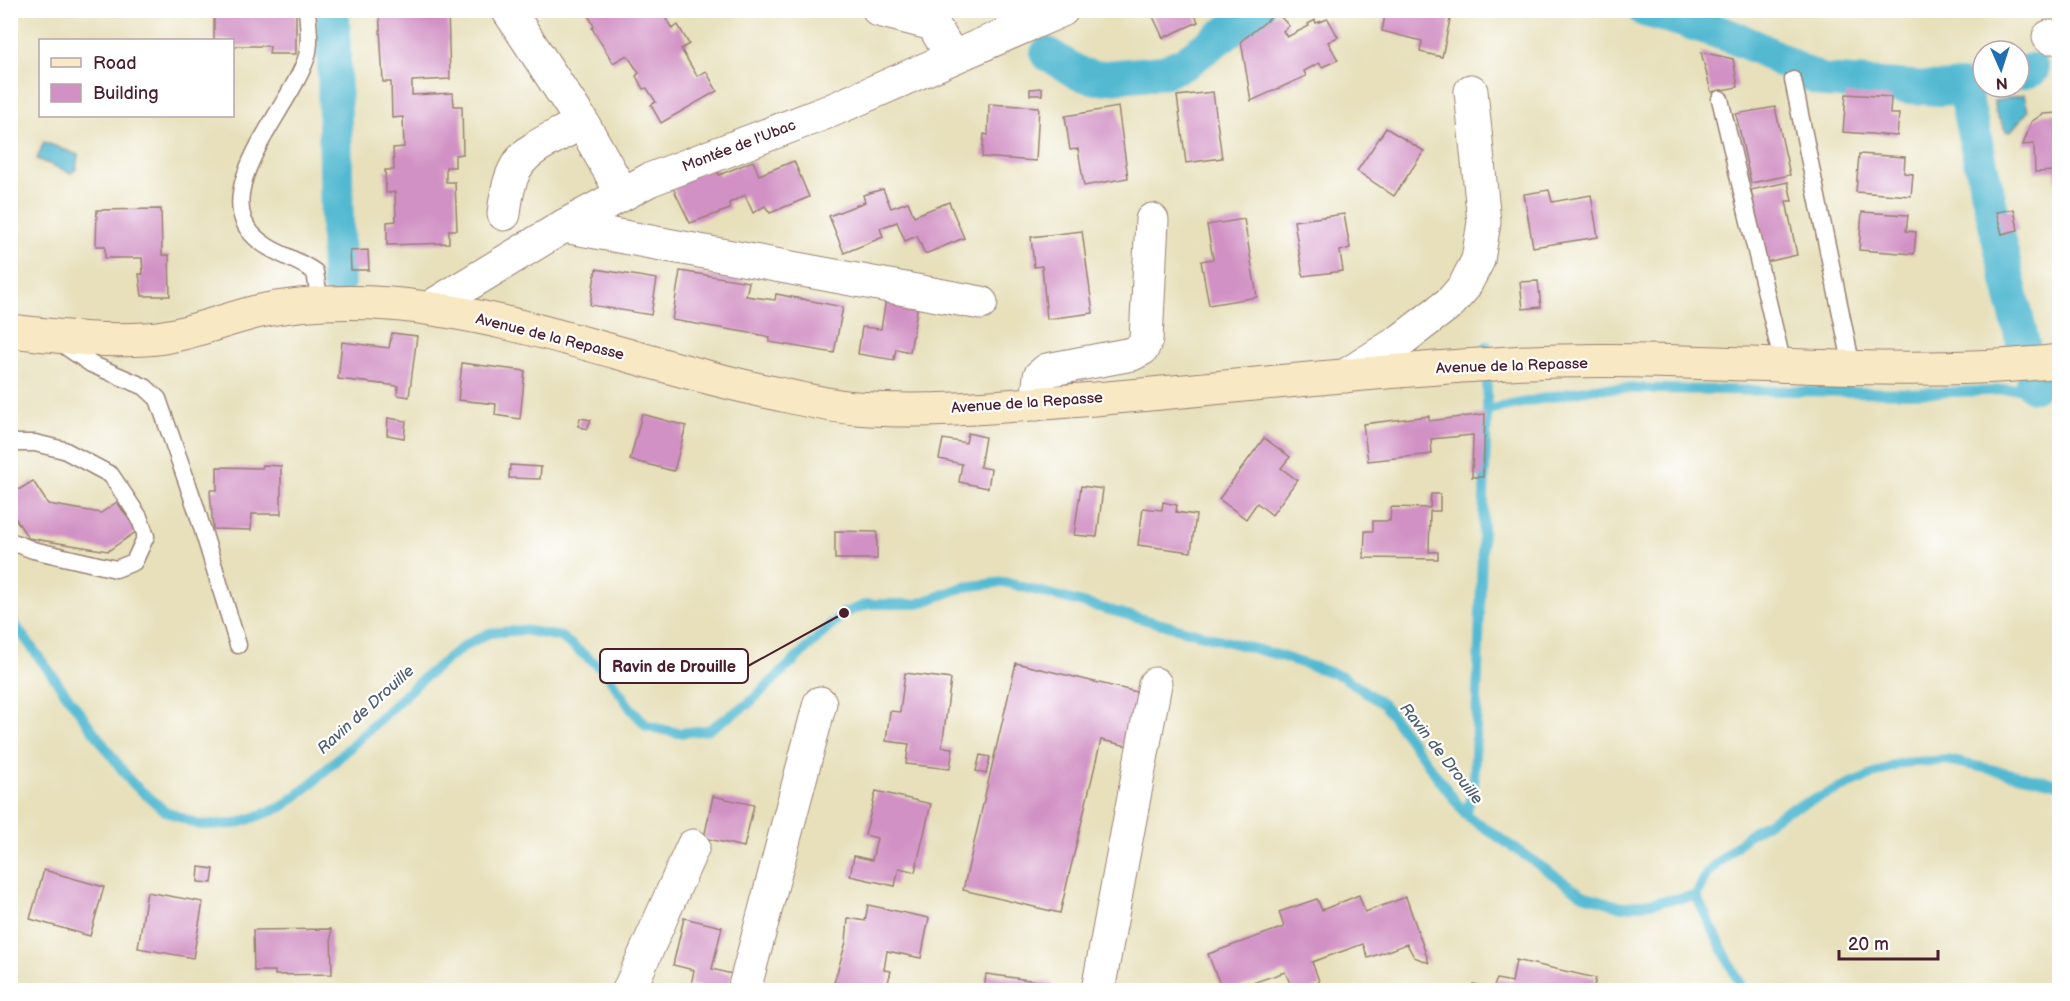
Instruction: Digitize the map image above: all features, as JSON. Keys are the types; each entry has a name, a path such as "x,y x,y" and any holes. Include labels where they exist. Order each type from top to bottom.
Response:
{"street":[{"path":"508,10 582,122 622,193"},
{"path":"879,10 933,24 952,57"},
{"name":"Montée de l'Ubac","path":"429,308 622,193 851,102 1062,10"},
{"path":"1345,376 1417,329 1451,302 1464,287 1478,260 1484,222 1471,91"},
{"path":"504,214 507,184 518,163 527,153 582,122"},
{"path":"1037,404 1040,376 1047,369 1132,354 1142,349 1146,340 1152,220"},
{"path":"564,226 981,303"},
{"name":"Avenue de la Repasse","path":"10,331 146,339 169,336 259,312 320,303 343,302 429,308 513,324 715,381 829,405 890,409 1037,404 1516,363 1981,367 2060,361"},
{"path":"1098,990 1155,684"},
{"path":"744,990 820,703"},
{"path":"629,990 693,846"}],"lane":[{"path":"307,10 308,55 299,77 248,169 239,198 242,215 252,234 315,272 320,303"},
{"path":"1793,80 1852,367"},
{"path":"1720,99 1783,366"},
{"path":"51,335 84,360 145,387 158,399 196,508 237,645"},
{"path":"10,443 35,443 64,450 111,475 139,518 146,536 134,562 116,569 33,550 10,541"}],"water":[{"path":"2025,99 2028,111 2010,132 2006,131 1995,112 1994,101"},
{"path":"44,142 78,155 76,169 71,173 37,159"}],"building":[{"path":"214,10 296,10 296,54 269,54 270,46 234,46 234,39 214,39"},
{"path":"379,10 448,10 450,79 412,81 412,95 453,93 454,106 462,106 463,154 455,155 455,167 446,167 446,182 455,182 457,230 449,230 449,243 387,245 387,222 396,221 395,192 386,193 385,170 394,170 393,148 404,147 403,117 392,118 391,82 383,82"},
{"path":"589,10 661,10 672,29 678,25 689,44 681,49 697,76 706,71 717,91 661,123 651,105 656,102 647,88 643,89 636,76 639,73 627,55 613,63 592,28 594,26 587,13"},
{"path":"1150,10 1193,10 1198,22 1163,38"},
{"path":"1386,10 1452,10 1442,57 1420,52 1422,41 1382,31"},
{"path":"1277,13 1289,26 1283,31 1287,37 1309,26 1308,24 1315,20 1316,23 1328,19 1338,37 1328,42 1338,60 1322,67 1319,63 1304,71 1306,76 1251,101 1241,41"},
{"path":"1701,52 1733,59 1738,87 1711,92"},
{"path":"1042,88 1042,95 1030,95 1030,89"},
{"path":"1213,92 1222,158 1186,163 1177,96"},
{"path":"1846,94 1891,97 1890,114 1899,114 1897,136 1843,132"},
{"path":"989,104 1039,107 1036,161 982,157 984,134 988,135"},
{"path":"1118,107 1128,178 1084,186 1078,149 1070,150 1065,116"},
{"path":"1775,107 1790,175 1751,183 1736,114"},
{"path":"2060,113 2060,182 2056,182 2055,171 2035,172 2034,144 2023,145 2031,122 2043,114"},
{"path":"1386,128 1424,151 1394,196 1357,171"},
{"path":"1859,154 1905,157 1904,173 1913,174 1911,196 1856,192"},
{"path":"753,161 759,175 794,161 809,197 770,213 765,206 753,213 745,195 729,203 730,209 690,223 671,184 715,166 719,175"},
{"path":"1788,182 1792,201 1786,201 1797,255 1766,262 1751,190"},
{"path":"883,189 891,208 908,202 914,216 949,202 964,238 925,254 917,236 905,241 897,222 880,228 883,237 844,253 829,216 865,202 863,195"},
{"path":"1549,190 1552,202 1591,195 1598,237 1533,247 1524,194"},
{"path":"161,209 162,255 169,255 170,296 142,296 139,274 143,274 142,258 105,258 105,246 96,246 97,210"},
{"path":"2014,209 2018,230 2002,234 1996,212"},
{"path":"1862,212 1908,215 1906,231 1916,232 1914,254 1859,250"},
{"path":"1344,214 1350,248 1340,251 1343,271 1303,276 1294,221"},
{"path":"1244,219 1257,297 1209,305 1201,261 1213,259 1207,225"},
{"path":"1082,231 1093,313 1047,319 1042,266 1034,267 1031,237"},
{"path":"368,250 369,270 351,270 350,251"},
{"path":"596,269 657,279 651,315 590,305"},
{"path":"680,271 749,282 746,296 775,300 776,294 843,307 834,353 769,342 770,337 756,334 672,320"},
{"path":"1538,281 1541,307 1523,309 1520,282"},
{"path":"886,299 918,304 910,352 896,349 894,360 858,354 862,327 881,329"},
{"path":"392,333 417,336 409,397 397,395 398,386 338,379 342,342 389,348"},
{"path":"462,363 525,371 520,419 495,415 496,404 458,400"},
{"path":"642,414 686,426 674,471 630,460"},
{"path":"1485,414 1483,477 1472,477 1473,435 1431,439 1432,454 1368,461 1363,424 1429,416 1429,421"},
{"path":"388,418 406,421 404,438 387,435"},
{"path":"580,418 591,420 587,429 578,426"},
{"path":"968,433 985,437 980,467 991,469 988,488 959,482 962,464 939,459 943,439 966,443"},
{"path":"1264,438 1290,457 1281,468 1297,480 1272,515 1257,503 1246,519 1219,499"},
{"path":"263,465 281,466 281,514 252,514 251,530 213,529 210,490 217,490 217,467 262,468"},
{"path":"510,465 541,467 540,479 509,478"},
{"path":"33,481 48,504 101,513 117,502 137,531 108,551 28,538 10,510 10,495"},
{"path":"1081,486 1103,489 1097,537 1074,535"},
{"path":"1431,494 1440,494 1440,511 1430,511 1429,552 1438,552 1438,559 1364,558 1365,531 1373,531 1373,521 1390,521 1391,507 1430,508"},
{"path":"1163,502 1177,505 1176,512 1196,515 1191,552 1138,545 1143,508 1162,510"},
{"path":"835,531 877,532 877,559 835,559"},
{"path":"1016,663 1141,693 1128,746 1101,740 1060,913 963,890"},
{"path":"905,673 951,679 942,747 953,748 950,769 906,764 909,744 886,741 890,711 900,712"},
{"path":"980,755 990,757 986,774 976,771"},
{"path":"876,791 931,804 915,872 899,868 895,886 850,876 854,856 872,860 877,838 865,835"},
{"path":"713,796 754,805 744,847 704,838"},
{"path":"199,867 214,869 212,883 198,882"},
{"path":"44,870 104,887 90,936 30,919"},
{"path":"147,892 203,902 193,958 138,948"},
{"path":"1359,895 1365,912 1406,897 1429,963 1414,957 1407,944 1368,958 1363,944 1312,962 1321,986 1309,990 1293,990 1285,972 1232,990 1222,990 1208,954 1284,927 1279,912 1317,899 1322,910"},
{"path":"868,905 929,918 921,958 887,951 884,970 891,971 886,990 832,990 846,942 848,918 865,921"},
{"path":"684,918 722,927 712,969 732,974 728,990 691,985 694,970 673,965"},
{"path":"331,929 332,974 275,975 275,971 254,971 253,930"},
{"path":"1516,960 1596,978 1594,987 1608,990 1472,990 1473,984 1493,988 1497,979 1512,982"},
{"path":"986,974 1052,983 1050,990 984,990"}],"waterway":[{"path":"333,10 338,282"},
{"path":"1047,54 1080,74 1097,78 1163,72 1185,63 1257,10"},
{"path":"1644,10 1730,36 1824,81 1940,89 1963,87 2023,344"},
{"path":"1466,815 1474,785 1487,410 1487,346"},
{"path":"1487,410 1595,388 1912,393 1990,391 2060,384"},
{"name":"Ravin de Drouille","path":"10,618 131,782 165,811 199,825 236,824 282,807 311,784 421,680 464,646 489,633 523,630 561,637 605,671 631,709 647,726 678,733 708,730 748,704 844,613 868,604 917,604 964,587 1004,582 1274,654 1342,676 1383,704 1466,815 1583,895 1622,907 1696,896 1743,990"},
{"path":"1696,896 1707,873 1749,834 1786,811 1901,763 1947,760 2060,784"}],"place":[{"name":"Ravin de Drouille","path":"844,613"}]}
